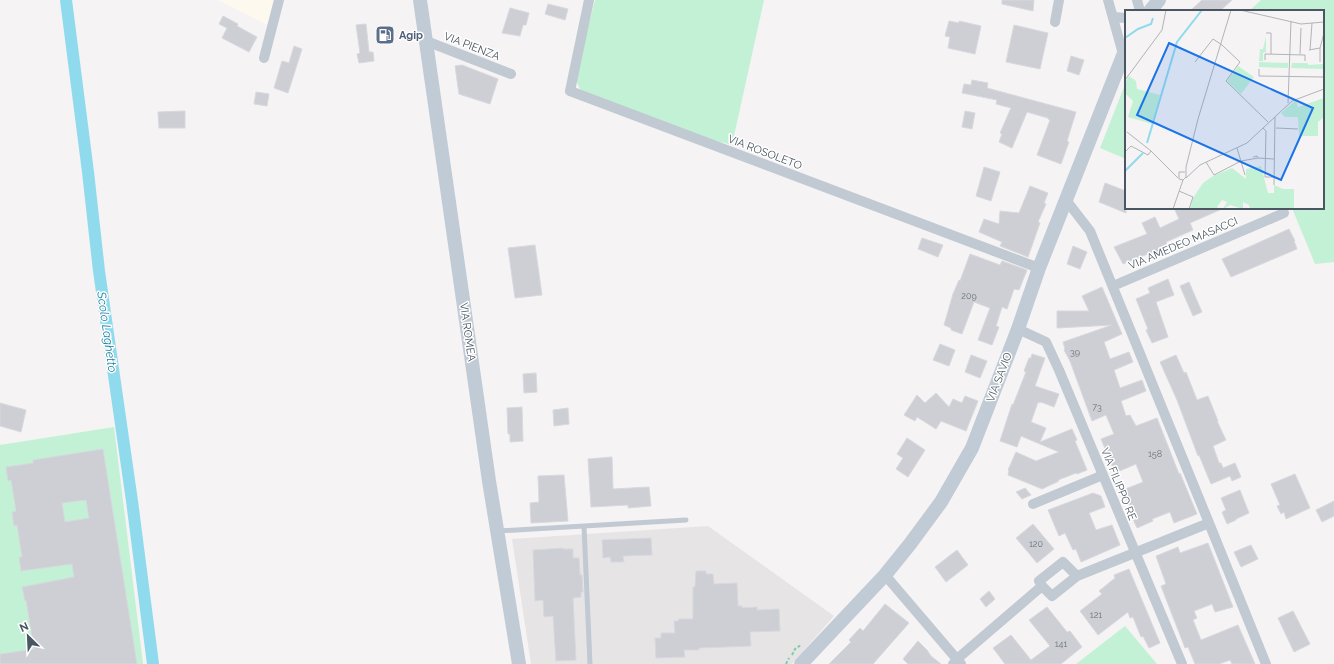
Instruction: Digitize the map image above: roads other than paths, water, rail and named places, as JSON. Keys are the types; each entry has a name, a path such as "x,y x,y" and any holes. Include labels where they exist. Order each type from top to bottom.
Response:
{"street":[{"path":"264,58 279,0"},
{"name":"VIA ROMEA","path":"420,0 497,531 519,664"},
{"name":"VIA ROSOLETO","path":"589,0 570,91 1039,268"},
{"path":"1055,22 1059,0"},
{"path":"1108,0 1124,51"},
{"path":"1137,0 1140,10"},
{"path":"1151,10 1159,0"},
{"path":"1113,17 1125,18"},
{"name":"VIA PIENZA","path":"426,41 510,74"},
{"name":"VIA SAVIO","path":"801,664 884,575 910,544 941,502 972,448 1018,329 1039,268 1124,51"},
{"path":"1066,200 1090,231 1266,664"},
{"name":"VIA AMEDEO MASACCI","path":"1113,286 1284,213"},
{"name":"VIA FILIPPO RE","path":"1018,329 1046,342 1182,664"},
{"path":"1033,504 1102,475"},
{"path":"1077,576 1063,562 1039,581 1052,596 1077,576 1209,523"},
{"path":"884,575 957,662 1042,586"}],"lane":[{"path":"497,531 686,520"},
{"path":"584,526 590,664"}],"waterway":[{"name":"Scolo Laghetto","path":"66,0 99,271 132,501 153,664"}],"place":[{"name":"Agip","path":"385,35"}]}
